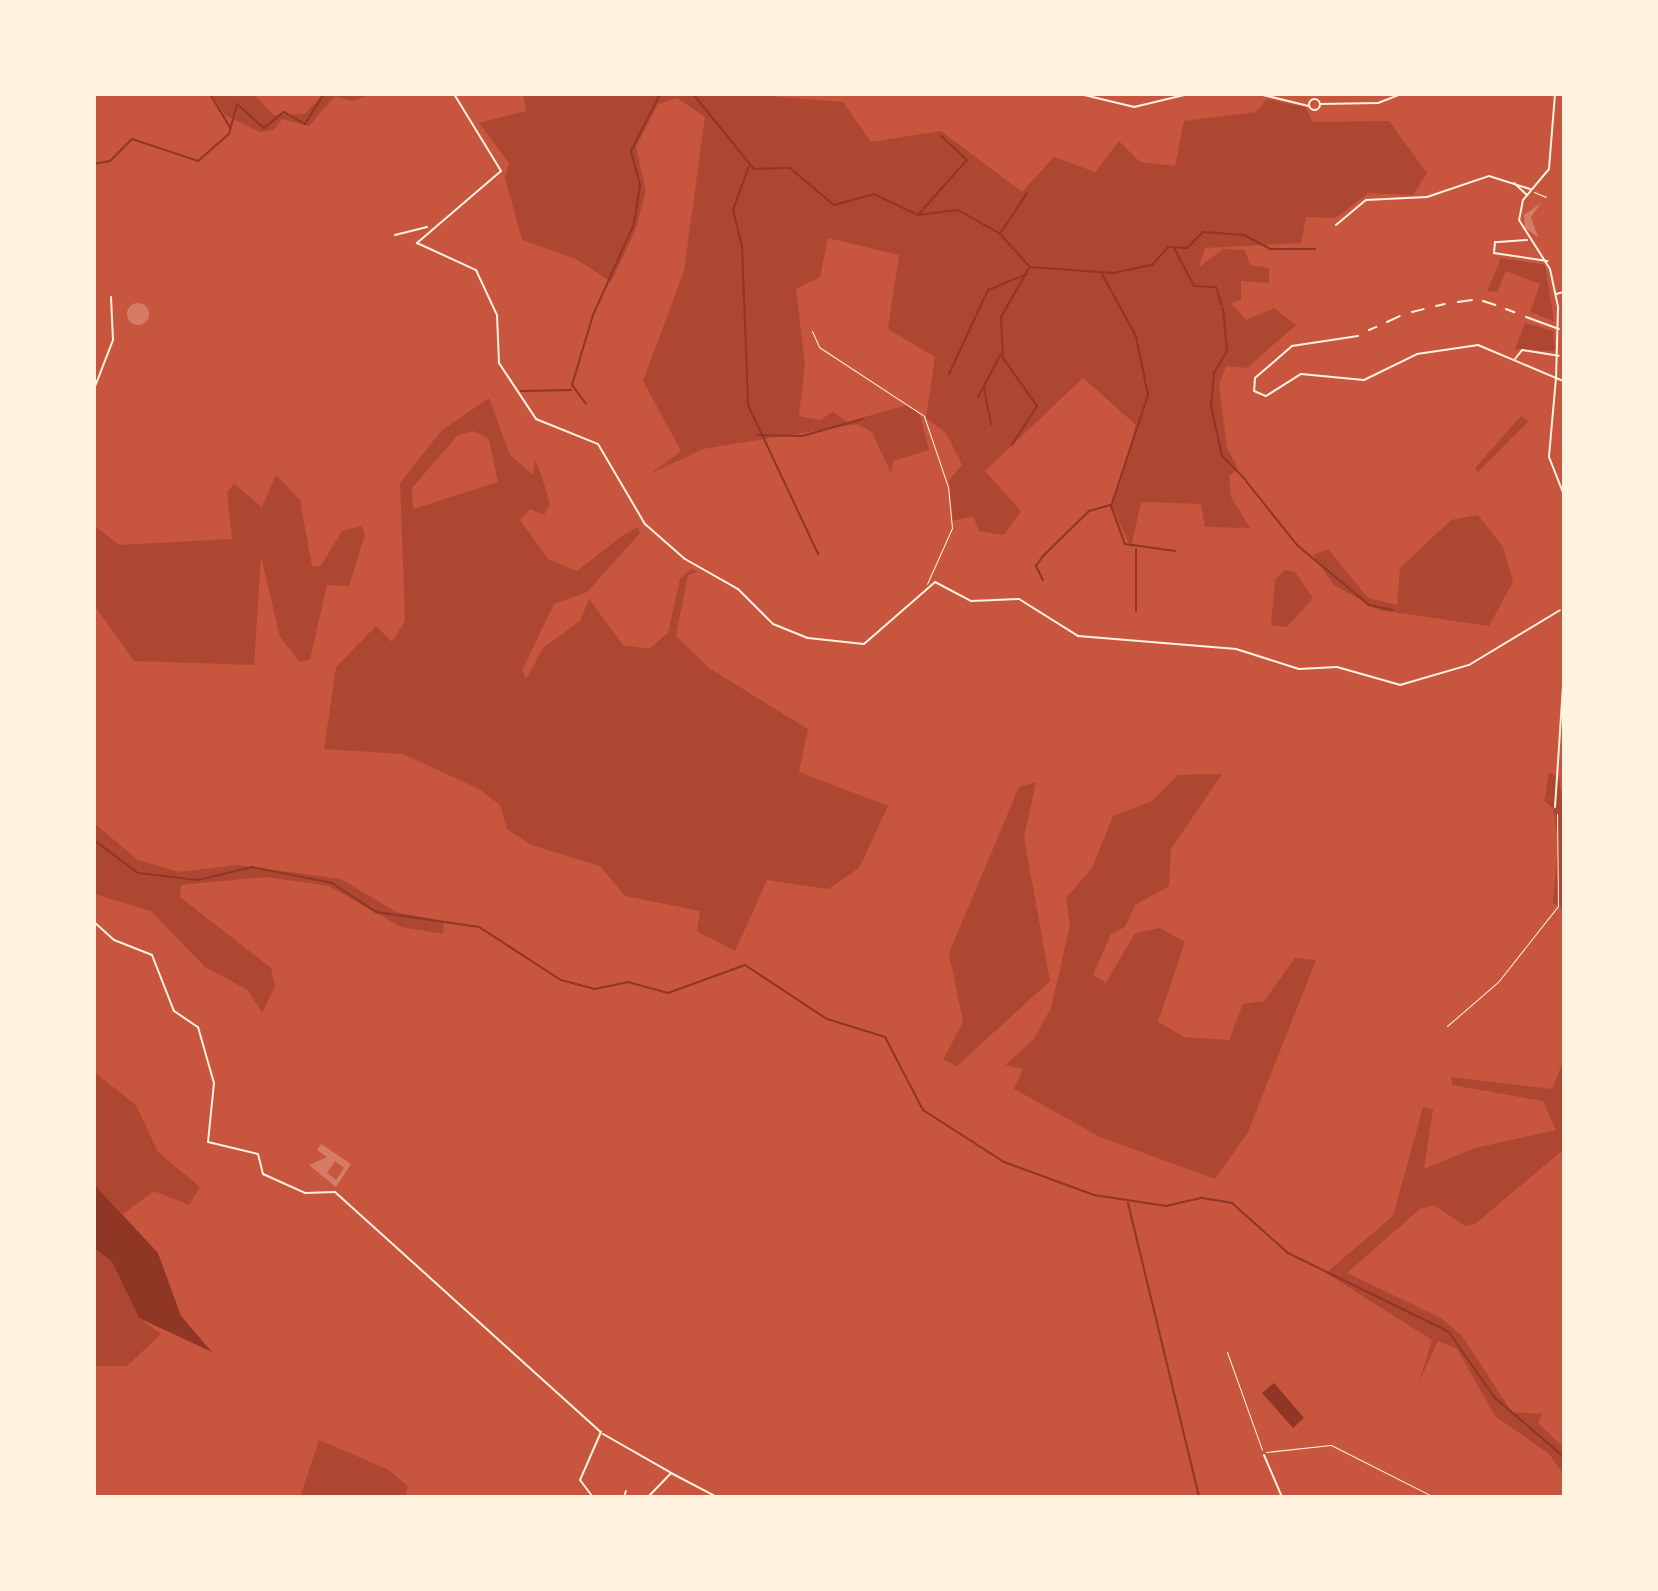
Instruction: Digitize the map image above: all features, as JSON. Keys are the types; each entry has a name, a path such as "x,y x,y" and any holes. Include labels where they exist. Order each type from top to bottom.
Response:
{"street":[{"path":"454,94 501,171 428,228 417,243 476,270 497,315 499,363 530,413 598,444 643,523 675,552 738,589 773,624 808,638 864,644 899,618 927,584 940,582 975,602 1019,599 1078,636 1236,649 1299,669 1337,667 1400,685 1469,665 1562,613"},
{"path":"1080,94 1141,107 1188,94"},
{"path":"1259,94 1309,106 1378,103 1402,94"},
{"path":"1555,94 1550,164 1527,195 1519,218 1527,240 1547,261 1556,294 1559,356 1549,457 1564,495"},
{"path":"1309,106 1313,98 1320,104"},
{"path":"1336,225 1366,200 1427,197 1491,176 1510,180 1531,190"},
{"path":"1510,180 1527,195"},
{"path":"395,235 428,228"},
{"path":"1527,240 1495,242 1494,252 1547,261"},
{"path":"1532,258 1539,252"},
{"path":"1556,294 1564,292"},
{"path":"94,389 113,340 111,297"},
{"path":"1458,302 1472,300"},
{"path":"1483,301 1495,305"},
{"path":"1436,306 1445,304"},
{"path":"1412,312 1424,309"},
{"path":"1506,309 1514,312"},
{"path":"1387,322 1400,316"},
{"path":"1526,317 1559,329"},
{"path":"1369,330 1376,327"},
{"path":"1358,336 1292,346 1255,378 1255,393 1266,396 1301,374 1364,380 1417,354 1467,344 1564,381"},
{"path":"1514,360 1522,350 1559,356"},
{"path":"1558,367 1564,374"},
{"path":"1564,601 1564,648"},
{"path":"1555,807 1564,670"},
{"path":"94,922 114,940 152,955 174,1011 198,1027 214,1083 208,1142 258,1154 263,1174 305,1193 335,1192 601,1432 717,1497"},
{"path":"593,1497 580,1480 601,1432"},
{"path":"1264,1455 1282,1497"},
{"path":"648,1497 671,1473"},
{"path":"624,1497 626,1491"}],"lane":[{"path":"1531,190 1546,197"},
{"path":"812,331 819,347 924,416 948,487 952,528 927,584"}],"path":[{"path":"1447,1026 1498,982 1558,906 1562,841 1555,807"},
{"path":"1227,1352 1264,1455 1331,1445 1434,1497"}],"shaded area":[{"path":"211,94 254,94 273,115 305,114 323,94 372,94 352,101 335,96 309,126 282,119 274,130 260,132 225,115"},
{"path":"523,94 745,94 843,102 871,142 941,131 1022,192 1054,157 1095,172 1119,141 1140,162 1175,166 1184,121 1256,112 1267,99 1305,107 1313,122 1389,121 1427,173 1413,195 1369,193 1335,218 1306,217 1301,243 1205,248 1199,267 1223,249 1245,250 1250,265 1269,268 1269,283 1241,281 1241,300 1231,303 1246,320 1274,308 1296,325 1247,368 1226,366 1219,385 1227,448 1238,468 1229,476 1231,497 1250,528 1205,527 1201,504 1141,502 1131,548 1112,506 1136,425 1083,378 985,471 1021,511 1004,535 979,531 973,516 953,521 949,480 962,465 946,433 926,418 935,357 888,329 899,255 828,238 820,277 796,289 805,364 799,416 820,420 833,412 847,422 907,405 920,415 929,450 893,461 891,473 872,432 857,424 703,449 650,474 681,451 643,381 684,271 705,117 677,98 658,104 636,147 646,191 635,231 611,282 576,259 522,240 505,178 509,163 479,123 526,111"},
{"path":"1501,258 1545,265 1554,321 1530,312 1540,284 1506,271 1497,292 1487,291"},
{"path":"1525,323 1553,331 1555,351 1515,349"},
{"path":"489,398 510,455 533,475 535,460 541,474 550,504 544,515 530,509 520,520 548,559 577,571 638,527 640,533 587,592 554,604 522,670 526,679 543,648 580,621 589,599 623,645 649,649 668,633 680,579 691,569 698,572 688,575 676,636 709,668 808,729 799,772 888,806 859,868 828,889 767,880 735,951 697,931 700,911 625,896 600,866 531,845 507,829 500,805 479,789 403,754 324,749 336,667 376,626 392,642 405,621 400,483 441,431","holes":["474,431 489,439 498,482 413,509 412,488 458,435"]},
{"path":"1521,416 1529,421 1478,472 1475,468"},
{"path":"276,475 300,500 312,566 320,567 342,531 361,526 365,534 349,586 327,585 310,659 300,662 280,637 261,556 254,665 134,661 94,605 94,525 119,545 232,539 227,492 234,484 262,507"},
{"path":"1478,515 1503,547 1513,582 1489,626 1379,610 1334,585 1313,555 1328,549 1368,598 1397,605 1400,568 1451,520"},
{"path":"1285,570 1295,572 1313,598 1287,627 1271,625 1275,580"},
{"path":"1549,772 1559,778 1564,810 1564,909 1553,903 1558,842 1553,808 1544,801"},
{"path":"1222,774 1171,849 1169,886 1135,905 1125,927 1111,934 1093,975 1106,983 1135,933 1160,928 1185,942 1158,1022 1184,1037 1229,1040 1243,1004 1264,1001 1295,958 1316,960 1248,1132 1215,1179 1100,1137 1014,1089 1023,1069 1005,1065 1034,1039 1051,1008 1070,925 1066,898 1092,868 1113,816 1152,801 1178,775"},
{"path":"1036,782 1024,837 1050,981 957,1066 943,1060 963,1022 949,953 1019,787"},
{"path":"94,823 138,860 179,872 237,865 341,879 396,912 444,921 443,934 401,927 329,886 267,877 181,885 180,897 271,968 275,986 262,1013 248,990 205,967 151,911 94,894"},
{"path":"1564,1059 1564,1149 1475,1224 1465,1226 1434,1205 1420,1209 1347,1273 1441,1318 1462,1336 1512,1412 1542,1414 1538,1423 1564,1448 1564,1475 1549,1454 1495,1416 1457,1349 1438,1341 1419,1382 1432,1340 1326,1273 1393,1216 1423,1107 1433,1109 1424,1169 1475,1148 1556,1130 1543,1101 1452,1085 1451,1077 1552,1089"},
{"path":"94,1072 136,1105 158,1152 200,1187 189,1205 154,1191 123,1214 94,1184"},
{"path":"94,1184 158,1253 181,1316 212,1352 139,1318 112,1262 94,1248"},
{"path":"94,1248 112,1262 139,1318 161,1334 127,1366 94,1366"},
{"path":"1274,1383 1304,1418 1293,1428 1262,1393"},
{"path":"319,1440 387,1469 408,1486 405,1497 300,1497"}],"building":[{"path":"1541,203 1531,217 1538,237 1525,228 1524,215"},
{"path":"138,303 146,306 149,314 146,322 138,325 130,322 127,314 130,306"},
{"path":"321,1144 351,1164 336,1187 309,1165 327,1157 317,1150","holes":["335,1161 344,1168 336,1180 327,1173"]}],"waterway":[{"path":"210,94 230,127"},
{"path":"94,164 110,161 132,139 198,161 229,134 237,104 264,128 284,112 305,124 324,94"},
{"path":"348,94 359,94"},
{"path":"586,404 572,385 593,315 634,224 640,185 631,151 660,94"},
{"path":"693,94 754,169 790,168 834,205 874,194 918,215 958,210 999,233 1030,267 1113,273 1152,265 1168,247 1187,248 1203,232 1244,235 1270,249 1315,249"},
{"path":"919,214 967,160 941,136"},
{"path":"749,166 733,210 742,247 748,405 818,554"},
{"path":"1001,232 1027,193"},
{"path":"1174,248 1194,286 1216,287 1222,305"},
{"path":"1012,445 1037,406 1003,358 1001,317 1029,268"},
{"path":"949,374 988,290 1027,274"},
{"path":"1102,274 1136,336 1148,395 1111,506 1125,544 1176,551"},
{"path":"1223,308 1227,351 1214,373 1211,406 1222,456 1245,479"},
{"path":"978,397 1001,354"},
{"path":"984,388 991,424"},
{"path":"521,391 571,390"},
{"path":"758,435 802,436 863,419"},
{"path":"1246,481 1297,545 1369,605 1392,610"},
{"path":"1043,580 1036,566 1043,556 1089,511 1110,505"},
{"path":"1136,549 1136,611"},
{"path":"94,840 138,873 198,880 252,867 332,883 376,912 479,927 561,980 595,989 628,982 668,993 745,965 827,1019 885,1037 923,1110 1004,1162 1094,1195 1166,1206 1202,1198 1232,1203 1288,1253 1449,1332 1494,1397 1564,1457"},
{"path":"1128,1203 1199,1497"}]}
